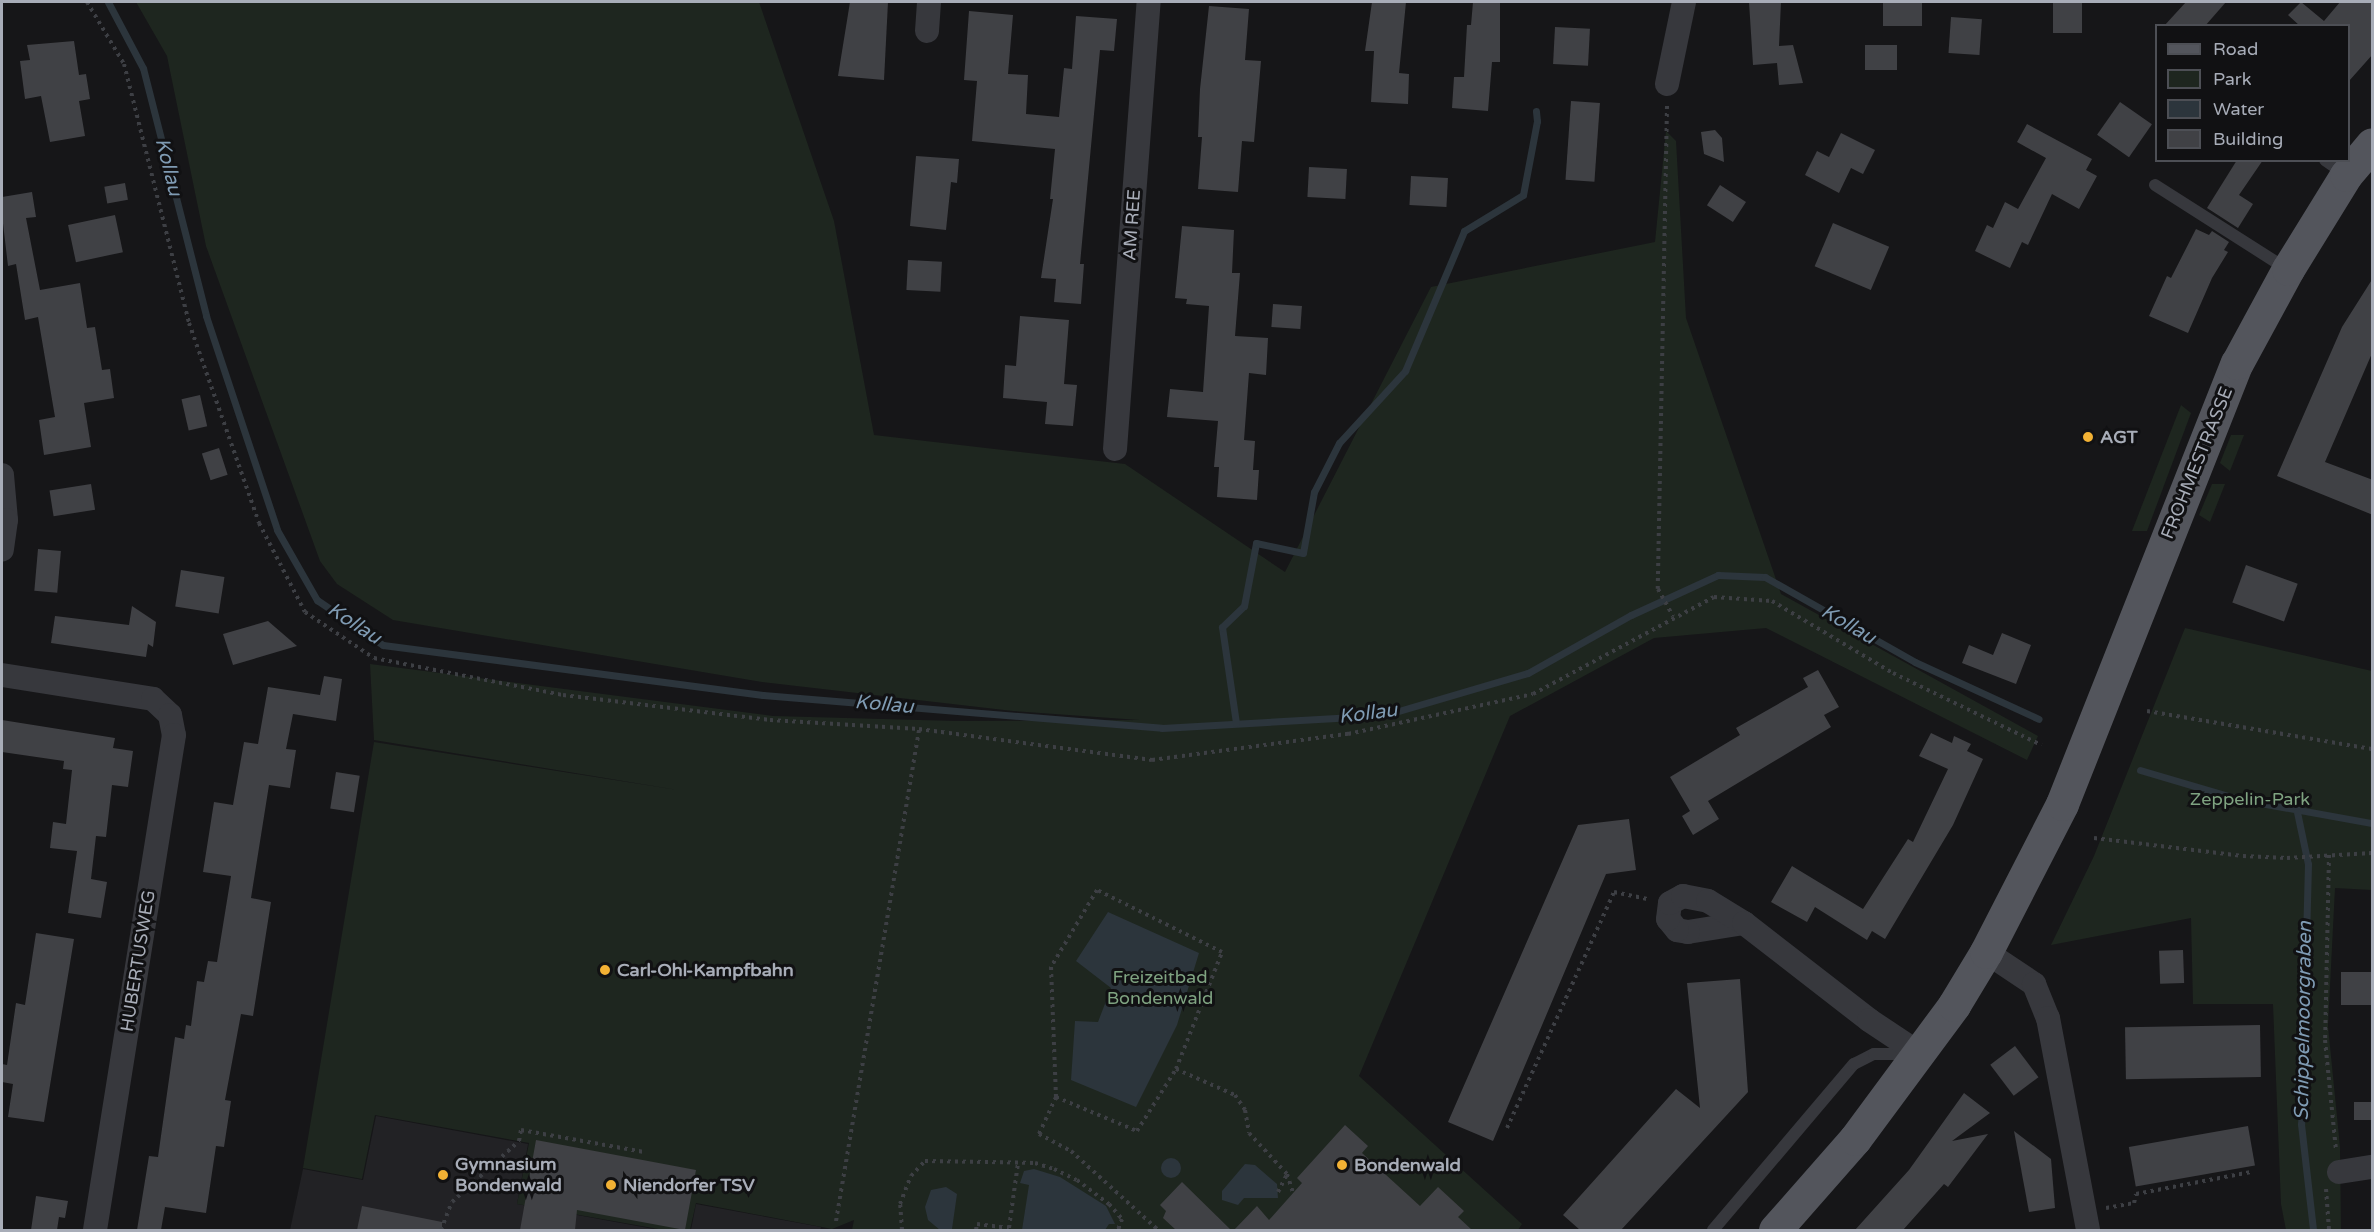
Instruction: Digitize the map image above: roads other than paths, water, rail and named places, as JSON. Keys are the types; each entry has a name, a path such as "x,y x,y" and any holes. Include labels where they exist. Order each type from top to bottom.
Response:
{"main road":[{"name":"FROHMESTRASSE","path":"2350,159 2373,144"},
{"name":"FROHMESTRASSE","path":"1775,1230 1855,1139 1920,1054 1986,952 2062,804 2220,402 2288,269 2336,168"}],"street":[{"path":"927,31 929,2"},
{"name":"AM REE","path":"1115,449 1149,2"},
{"path":"1667,84 1684,2"},
{"path":"2,475 6,520 2,550"},
{"name":"HUBERTUSWEG","path":"2,675 153,699 170,715 174,735 95,1230"},
{"path":"1744,923 1688,932 1677,930 1668,919 1670,903 1683,896 1708,901 1744,923 1869,1020 1920,1054"},
{"path":"1986,952 2034,984 2048,1018 2086,1221"},
{"path":"2339,1172 2373,1167"}],"lane":[{"path":"2155,185 2288,269"},
{"path":"1713,1230 1854,1065 1874,1054 1920,1054"}],"water":[{"path":"1108,912 1199,953 1177,1025 1136,1107 1071,1080 1075,1021 1098,1022 1111,988 1076,961"},
{"path":"1171,1158 1178,1161 1181,1168 1178,1175 1171,1178 1164,1175 1161,1168 1164,1161"},
{"path":"1245,1164 1255,1165 1277,1184 1278,1198 1244,1198 1238,1205 1222,1200 1222,1191"},
{"path":"1034,1169 1060,1177 1106,1206 1115,1224 1109,1224 1105,1230 1022,1230 1029,1185 1020,1183 1024,1171"},
{"path":"946,1187 957,1194 952,1229 962,1230 940,1230 928,1220 925,1207 931,1190"}],"waterway":[{"name":"Kollau","path":"108,2 143,68 206,316 277,530 317,600 383,645 763,695 1162,728 1385,715 1528,673 1631,615 1718,575 1765,577 1915,662 2039,719"},
{"path":"1236,723 1222,627 1244,606 1256,543 1303,553 1314,492 1339,443 1405,371 1464,231 1523,195 1537,121 1536,111"},
{"name":"Kollau","path":"2140,770 2238,799 2372,823"},
{"name":"Schippelmoorgraben","path":"2297,812 2308,864 2301,1124 2313,1230"}],"place":[{"name":"AGT","path":"2088,437"},
{"name":"Carl-Ohl-Kampfbahn","path":"605,970"},
{"name":"Bondenwald","path":"1342,1165"},
{"name":"Gymnasium Bondenwald","path":"443,1175"},
{"name":"Niendorfer TSV","path":"611,1185"}],"park label":[{"name":"Zeppelin-Park","path":"2250,799"},
{"name":"Freizeitbad Bondenwald","path":"1160,988"}]}
